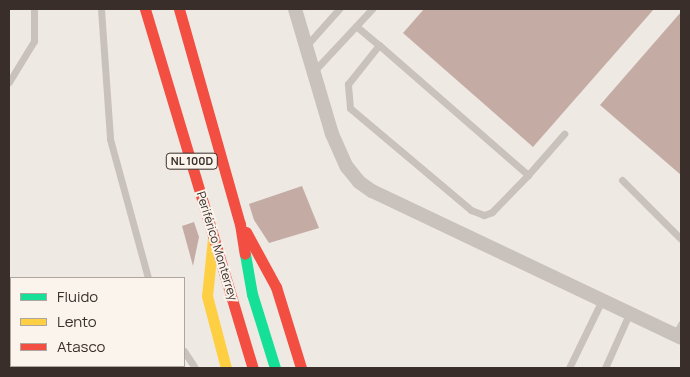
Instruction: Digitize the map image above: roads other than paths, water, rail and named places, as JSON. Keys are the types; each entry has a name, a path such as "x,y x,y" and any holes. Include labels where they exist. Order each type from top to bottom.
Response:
{"highway":[{"name":"Periférico Monterrey","path":"145,9 214,233 253,368"},
{"name":"Periférico Monterrey","path":"179,9 240,224 252,294 275,368"},
{"path":"240,224 276,287 301,368"},
{"path":"214,233 208,263 207,296 226,368"}],"street":[{"path":"298,11 306,46 339,152 359,182 372,191 629,314 679,332"}],"lane":[{"path":"9,82 34,41 34,9"},
{"path":"101,9 110,139 148,277"},
{"path":"306,46 340,9"},
{"path":"314,71 372,9"},
{"path":"356,26 528,175"},
{"path":"379,45 348,84 347,99 354,113 478,214 492,212 564,134"},
{"path":"622,180 681,239"},
{"path":"568,368 602,300"},
{"path":"605,368 629,314"},
{"path":"185,353 195,368"}]}
